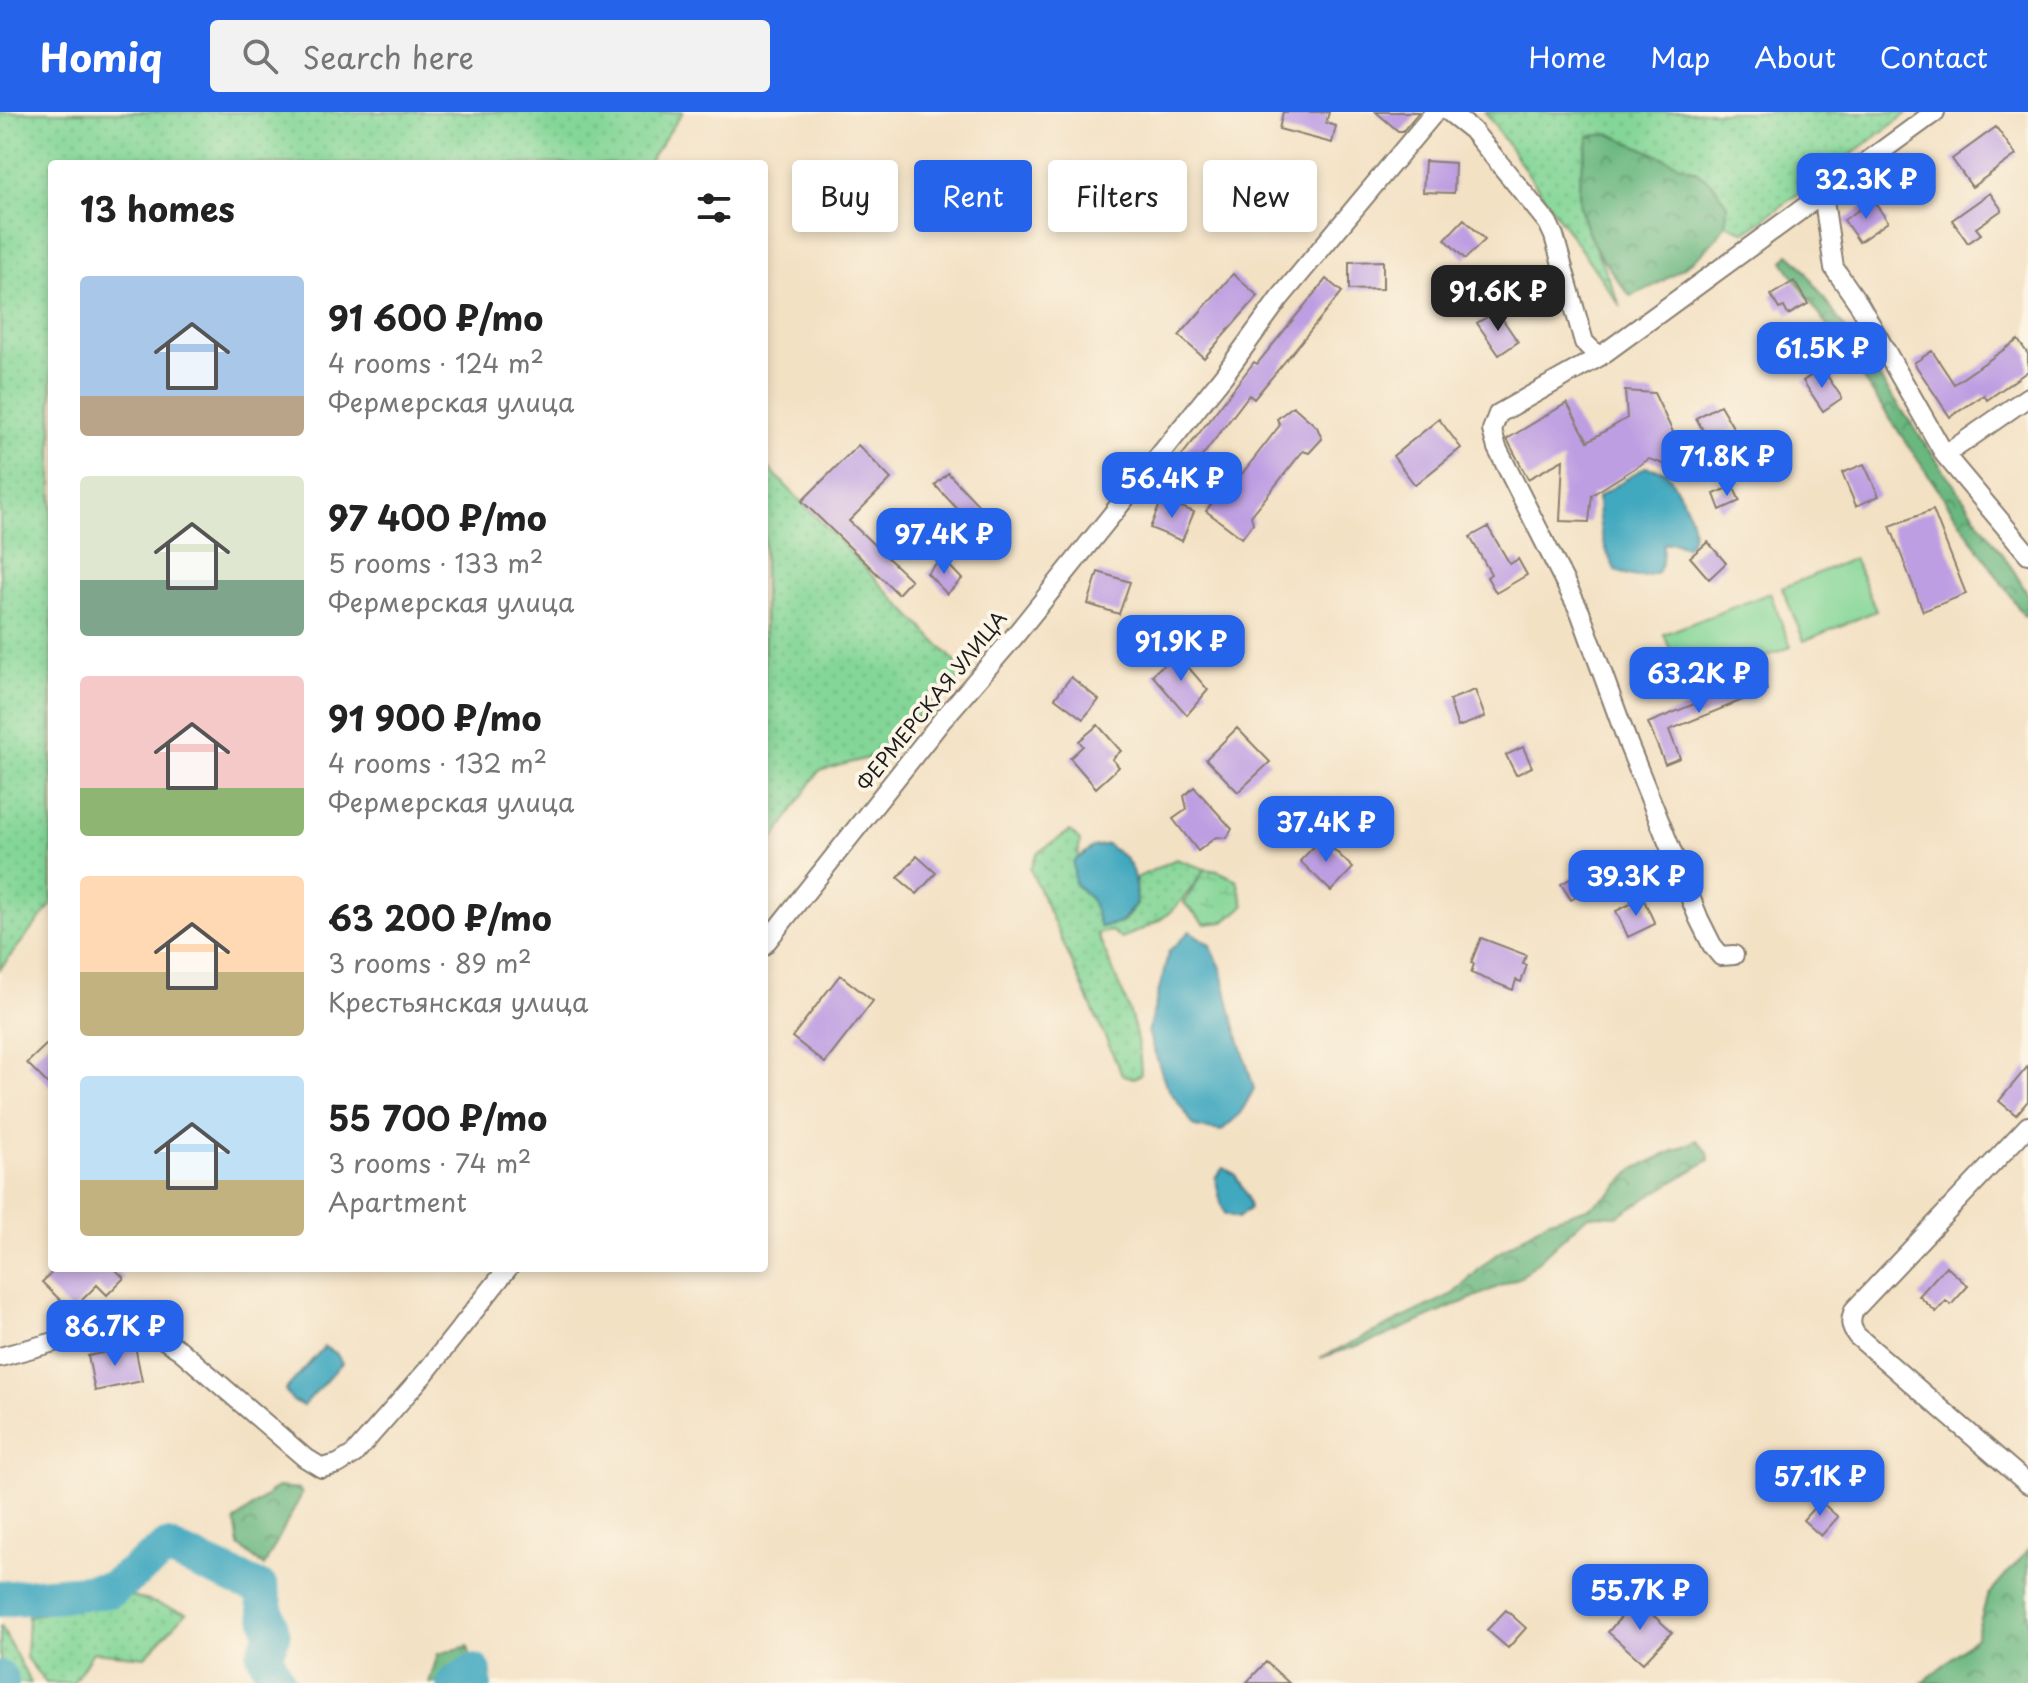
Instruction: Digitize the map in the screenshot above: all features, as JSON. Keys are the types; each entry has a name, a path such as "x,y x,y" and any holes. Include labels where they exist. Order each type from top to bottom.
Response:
{"street":[{"name":"ФЕРМЕРСКАЯ УЛИЦА","path":"768,940 943,719 1013,638 1224,375 1289,287 1435,112"},
{"path":"1449,112 1472,130 1548,223 1584,342 1599,357"},
{"path":"1734,955 1721,956 1699,919 1629,746 1580,612 1497,448 1492,430 1498,414 1599,357 1935,112"},
{"path":"1823,194 1834,268 1859,304 1945,455 2028,554"},
{"path":"1945,455 2028,397"},
{"path":"2028,1126 1854,1310 1850,1320 1857,1336 2028,1484"},
{"path":"0,1357 119,1324 148,1329 180,1350 304,1457 322,1468 338,1464 354,1454 425,1373 505,1272"}],"green space":[{"path":"0,112 683,112 650,160 48,160 48,909 0,969"},
{"path":"1485,112 1909,112 1746,232 1725,224 1727,205 1697,172 1639,148 1584,222 1621,307"},
{"path":"1610,134 1697,172 1714,185 1727,205 1725,224 1709,246 1669,277 1630,296 1594,245 1579,201 1589,136"},
{"path":"1789,254 1800,264 2014,571 2028,595 2028,614 2024,616 1783,261"},
{"path":"768,467 966,673 875,756 819,771 768,848"},
{"path":"1854,558 1876,611 1804,641 1782,588"},
{"path":"1770,593 1791,647 1685,688 1664,634"},
{"path":"1070,831 1080,841 1075,884 1091,899 1101,927 1122,923 1137,905 1136,878 1176,859 1205,869 1179,904 1150,926 1121,938 1111,931 1097,934 1126,1002 1137,1037 1141,1074 1134,1078 1122,1075 1030,869 1037,853"},
{"path":"1205,869 1237,880 1244,906 1224,922 1205,924 1184,903"},
{"path":"1697,1140 1708,1152 1709,1160 1617,1216 1588,1215 1521,1277 1381,1338 1320,1358 1453,1294 1490,1259 1547,1221 1590,1207 1611,1193 1634,1169"},
{"path":"277,1487 299,1489 302,1494 264,1566 239,1546 235,1521"},
{"path":"2028,1550 2028,1676 2020,1683 1922,1683 1976,1637 1987,1597"},
{"path":"133,1596 186,1613 145,1657 93,1652 73,1683 46,1683 26,1658 28,1616"},
{"path":"0,1625 31,1683 0,1683"},
{"path":"468,1646 477,1683 429,1683 438,1654"}],"water":[{"path":"1645,467 1666,471 1687,509 1693,531 1686,547 1672,542 1663,544 1662,563 1657,573 1636,577 1616,571 1611,562 1602,535 1598,497"},
{"path":"1108,844 1131,867 1136,904 1120,923 1100,927 1091,899 1075,884 1073,862 1093,847"},
{"path":"1190,931 1210,945 1221,968 1254,1089 1240,1114 1221,1131 1195,1127 1166,1085 1148,1033 1169,951"},
{"path":"1223,1168 1235,1174 1249,1203 1250,1208 1238,1218 1225,1214 1221,1205 1215,1178"},
{"path":"324,1347 336,1353 342,1363 303,1406 292,1400 285,1390"}],"building":[{"path":"1283,112 1329,112 1326,123 1336,126 1332,143 1279,129"},
{"path":"1376,112 1419,112 1403,131 1398,131"},
{"path":"1996,127 2016,155 1972,187 1952,159"},
{"path":"1425,161 1455,163 1454,193 1423,192"},
{"path":"1990,193 2002,210 1976,228 1981,234 1968,243 1952,220"},
{"path":"1873,200 1888,222 1859,242 1844,220"},
{"path":"1464,219 1485,240 1465,259 1445,239"},
{"path":"1383,261 1383,289 1349,290 1349,262"},
{"path":"1233,274 1258,296 1204,358 1179,336"},
{"path":"1326,279 1342,292 1254,399 1249,395 1193,468 1180,458 1254,362 1257,364"},
{"path":"1794,281 1808,304 1788,315 1784,307 1779,309 1771,295"},
{"path":"1497,311 1518,342 1499,355 1477,323"},
{"path":"2018,340 2028,354 2028,371 1987,400 1984,395 1950,417 1914,363 1932,351 1954,384"},
{"path":"1822,368 1842,398 1823,411 1803,381"},
{"path":"1625,391 1654,393 1687,461 1676,468 1649,459 1592,495 1589,522 1560,521 1563,460 1528,479 1507,439 1567,403 1588,441 1627,418"},
{"path":"1720,405 1734,429 1710,443 1696,418"},
{"path":"1293,406 1317,427 1322,439 1309,453 1303,451 1251,516 1253,523 1242,538 1206,511 1221,491 1227,493 1280,425 1277,419"},
{"path":"1439,419 1461,448 1415,485 1393,456"},
{"path":"858,445 891,479 849,521 911,580 898,594 802,501"},
{"path":"1864,464 1879,496 1856,506 1842,473"},
{"path":"948,473 1004,532 990,544 935,485"},
{"path":"1733,486 1740,501 1720,510 1714,494"},
{"path":"1162,499 1194,512 1182,541 1150,528"},
{"path":"1933,510 1966,594 1923,611 1890,526"},
{"path":"1488,527 1510,564 1518,559 1527,575 1496,593 1487,577 1491,574 1470,537"},
{"path":"1708,542 1726,563 1709,579 1690,557"},
{"path":"942,558 962,579 947,594 927,573"},
{"path":"1098,572 1130,582 1119,614 1088,604"},
{"path":"1176,653 1208,690 1187,715 1152,675"},
{"path":"1762,676 1767,690 1669,730 1680,758 1665,764 1648,723"},
{"path":"1071,677 1099,700 1083,719 1055,698"},
{"path":"1475,690 1485,717 1458,727 1449,700"},
{"path":"1098,725 1121,751 1112,759 1119,767 1096,788 1070,758 1083,746 1079,741"},
{"path":"1237,728 1270,762 1238,792 1206,759"},
{"path":"1523,747 1532,767 1516,775 1506,755"},
{"path":"1194,787 1232,829 1227,838 1216,837 1198,851 1173,819 1187,809 1184,796"},
{"path":"1322,838 1353,868 1331,891 1300,861"},
{"path":"917,856 936,873 917,894 898,878"},
{"path":"1577,875 1586,891 1571,900 1561,884"},
{"path":"1643,898 1655,924 1628,937 1616,911"},
{"path":"1481,938 1526,955 1523,964 1527,965 1521,982 1516,980 1513,990 1471,973 1474,964 1471,963"},
{"path":"840,975 873,1001 825,1063 792,1037"},
{"path":"48,1043 48,1084 27,1063"},
{"path":"2028,1066 2028,1101 2016,1115 1999,1101"},
{"path":"1946,1266 1968,1286 1951,1305 1946,1301 1936,1312 1919,1296"},
{"path":"53,1272 118,1272 124,1278 107,1295 97,1285 71,1311 42,1282"},
{"path":"135,1346 142,1381 95,1391 88,1356"},
{"path":"1820,1501 1838,1517 1821,1536 1803,1520"},
{"path":"1636,1600 1672,1632 1643,1663 1608,1632"},
{"path":"1506,1610 1526,1628 1508,1648 1487,1630"},
{"path":"1266,1662 1289,1683 1246,1683"}],"waterway":[{"path":"0,1599 110,1590 167,1548 261,1589 273,1635 264,1654 277,1680 275,1683"},
{"path":"455,1683 474,1672 474,1683"},
{"path":"0,1679 1,1683"}]}
